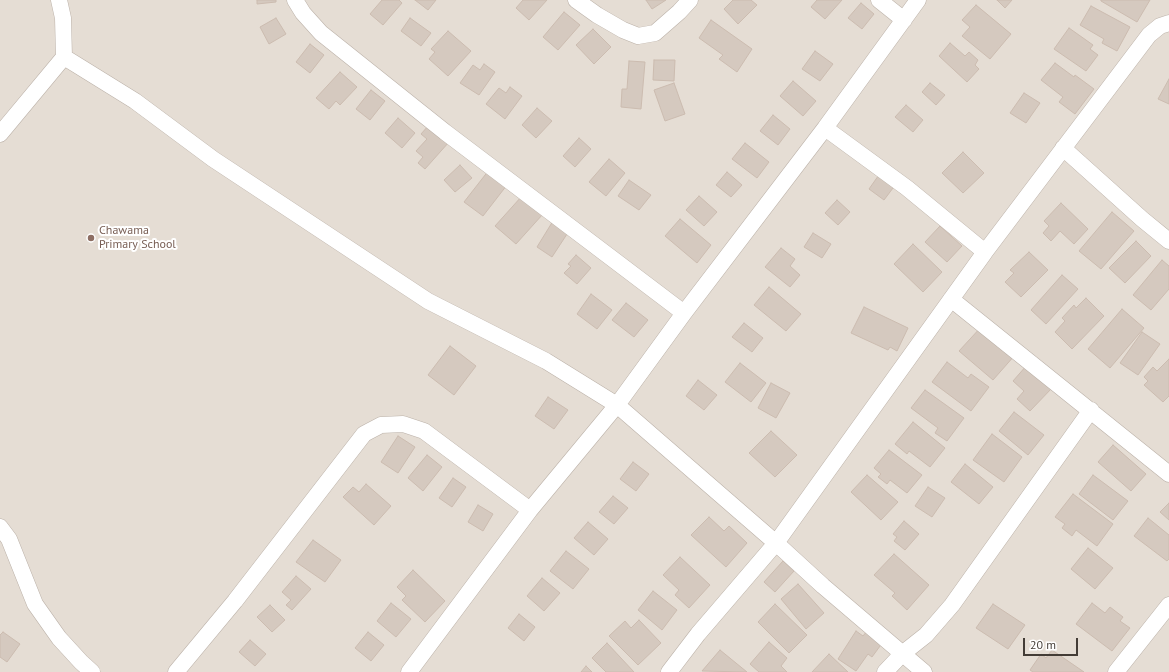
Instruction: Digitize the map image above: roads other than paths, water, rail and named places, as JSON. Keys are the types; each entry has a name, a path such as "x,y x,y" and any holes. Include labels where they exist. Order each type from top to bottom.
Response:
{"street":[{"path":"0,134 64,57 63,18 59,0"},
{"path":"295,0 303,13 321,33 445,132 684,313"},
{"path":"576,0 597,15 623,30 638,36 655,33 690,0"},
{"path":"879,0 904,20"},
{"path":"409,672 530,510 617,405 684,313 825,128 918,0"},
{"path":"669,672 698,634 776,543 985,252 1149,35 1160,26 1169,23"},
{"path":"64,57 135,101 213,159 428,301 546,360 617,405 776,543 823,586 924,672"},
{"path":"825,128 907,188 985,252"},
{"path":"1063,148 1142,219 1169,241"},
{"path":"951,299 1169,474"},
{"path":"885,672 902,654 926,635 952,605 1091,410"},
{"path":"176,672 235,601 364,434 381,425 403,424 424,431 530,510"},
{"path":"0,527 9,539 35,604 59,638 92,672"},
{"path":"1116,672 1169,605"}],"place":[{"name":"Chawama Primary School","path":"91,238"}]}
